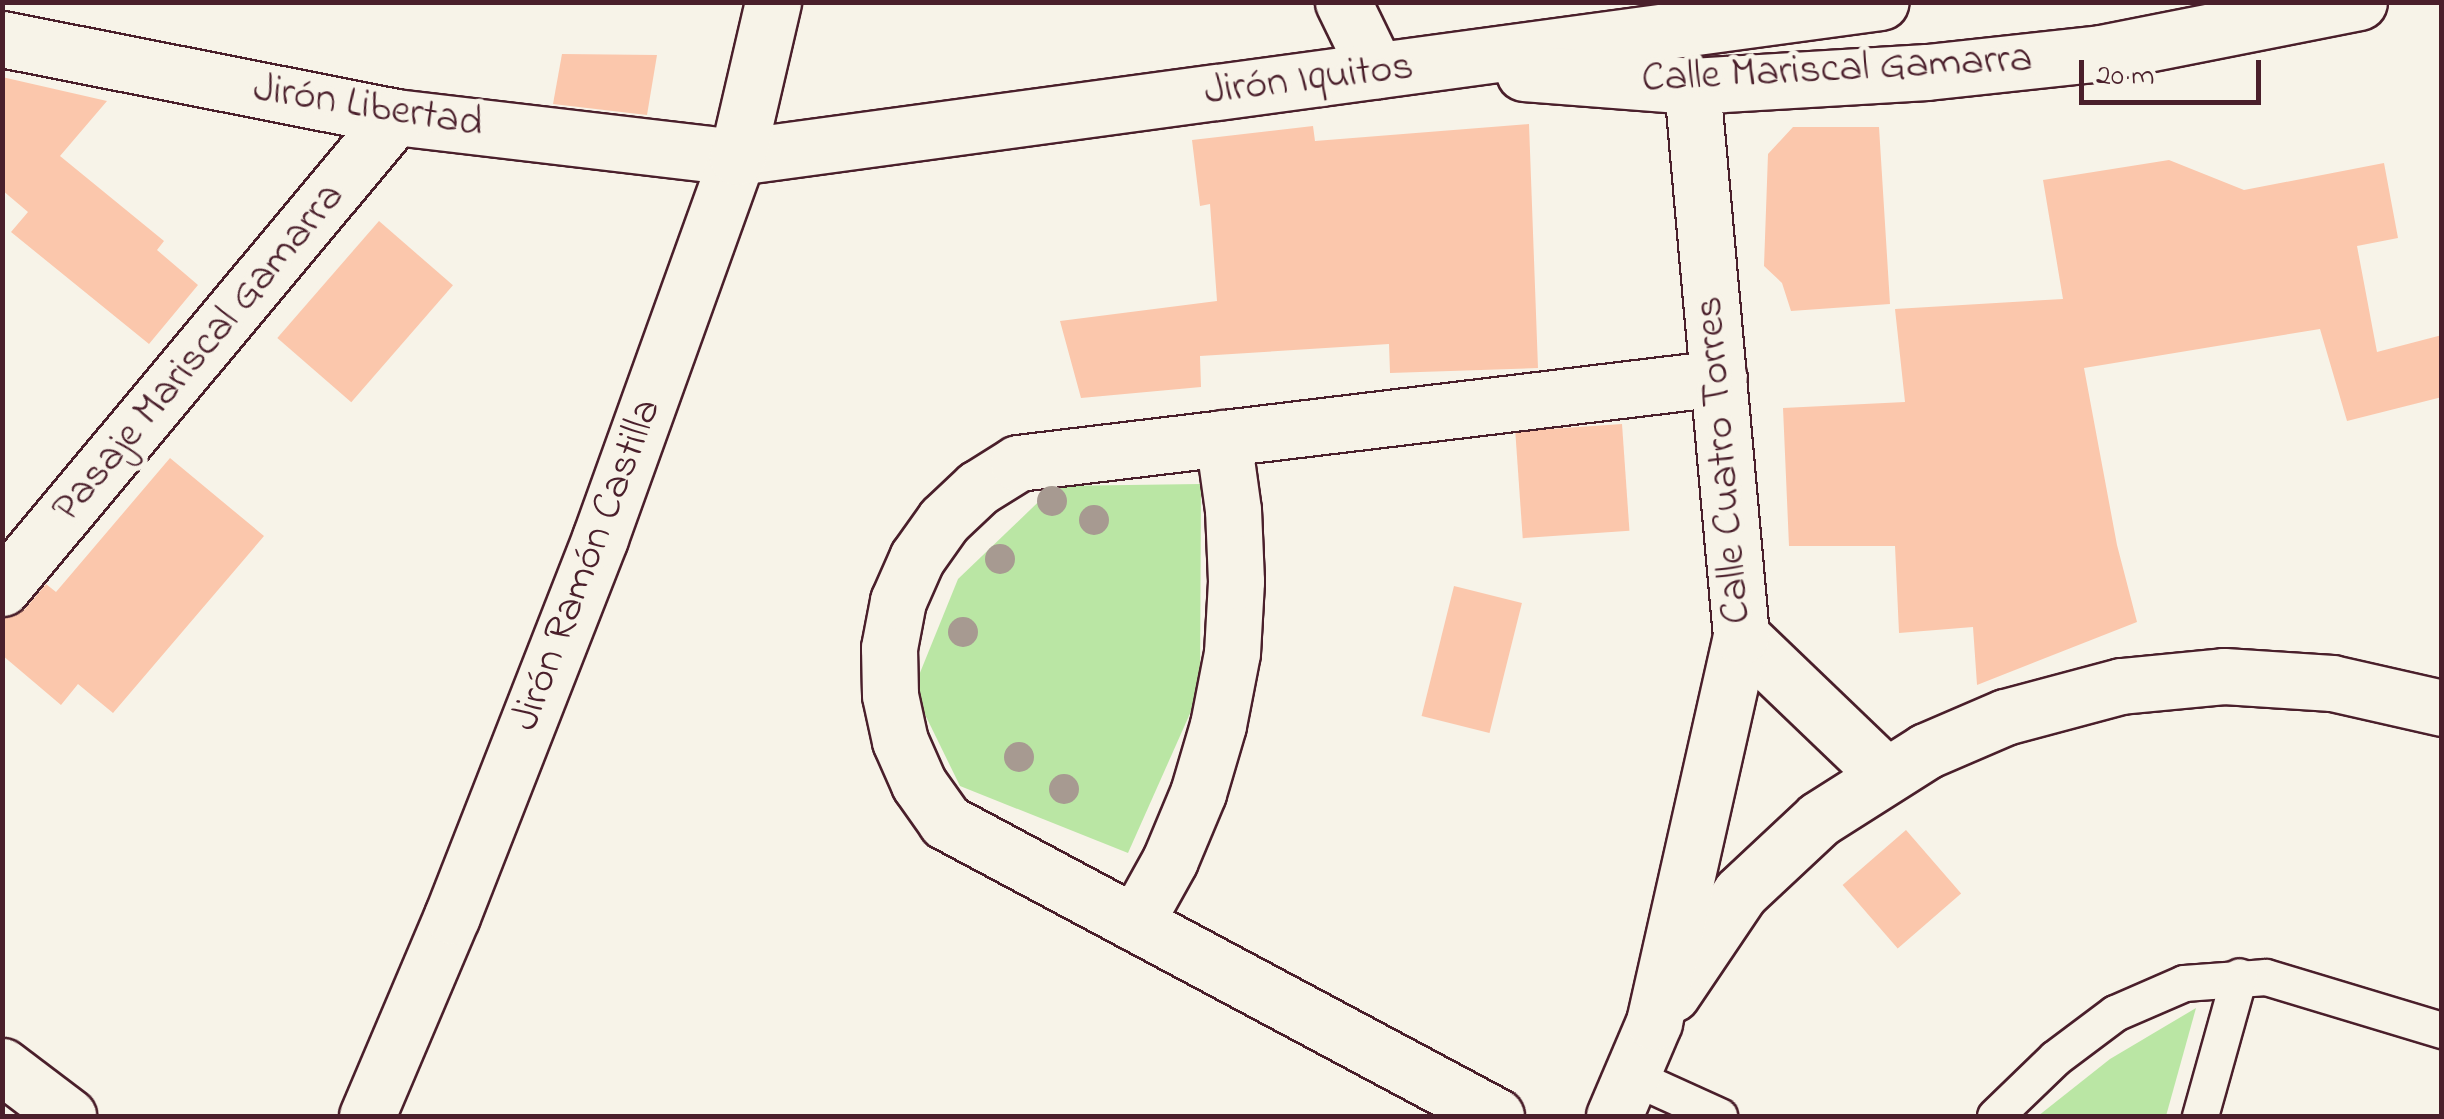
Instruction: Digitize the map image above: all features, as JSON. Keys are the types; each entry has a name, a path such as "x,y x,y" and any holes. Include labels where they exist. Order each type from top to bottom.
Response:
{"street":[{"name":"Jirón Ramón Castilla","path":"367,1116 452,916 600,538 737,156 774,2"},
{"path":"1343,2 1376,70"},
{"name":"Jirón Iquitos","path":"737,156 1881,2"},
{"name":"Calle Mariscal Gamarra","path":"1431,64 1692,86 1927,72 2101,53 2359,2"},
{"name":"Jirón Libertad","path":"2,39 396,117 737,156"},
{"name":"Calle Cuatro Torres","path":"1623,1096 1654,1022 1741,636 1692,86"},
{"name":"Pasaje Mariscal Gamarra","path":"2,588 396,117"},
{"path":"1496,1116 946,822 919,784 900,740 890,695 889,648 898,602 917,558 944,520 978,488 1018,464 1718,378"},
{"path":"1135,924 1170,860 1198,793 1218,725 1232,653 1236,582 1233,510 1223,438"},
{"path":"1741,636 1885,774"},
{"path":"1654,1022 1740,892 1819,819 1926,750 2006,716 2121,686 2224,676 2314,682 2442,708"},
{"path":"2,1066 68,1116"}],"lane":[{"path":"1994,1116 2055,1058 2115,1013 2184,984 2239,976 2266,977 2442,1030"},
{"path":"2200,1116 2239,976"},
{"path":"1623,1096 1719,1116"}],"green space":[{"path":"1201,484 1200,691 1128,853 960,786 913,690 958,579 1055,486"},
{"path":"2196,1008 2166,1116 2038,1116 2110,1059"}],"building":[{"path":"562,54 657,55 647,115 553,104"},
{"path":"2,77 107,101 60,156 164,241 157,250 198,285 149,344 11,232 28,212 2,190"},
{"path":"1529,124 1538,368 1390,373 1389,344 1200,356 1201,387 1081,398 1060,321 1217,301 1210,204 1200,206 1192,140 1313,126 1315,141"},
{"path":"1793,127 1879,127 1890,304 1791,311 1782,283 1764,266 1768,154"},
{"path":"2169,160 2244,190 2384,163 2398,238 2357,246 2377,352 2442,335 2442,397 2347,421 2320,329 2084,368 2117,545 2137,622 1977,685 1973,627 1899,633 1895,546 1789,546 1783,408 1905,402 1895,309 2063,299 2043,180"},
{"path":"379,221 453,285 351,402 277,338"},
{"path":"1622,424 1629,531 1523,538 1515,431"},
{"path":"170,458 264,536 113,713 78,684 61,705 2,655 2,618 25,609 46,584 56,592"},
{"path":"1454,586 1522,603 1490,733 1422,716"},
{"path":"1906,830 1961,893 1898,949 1843,885"}]}
